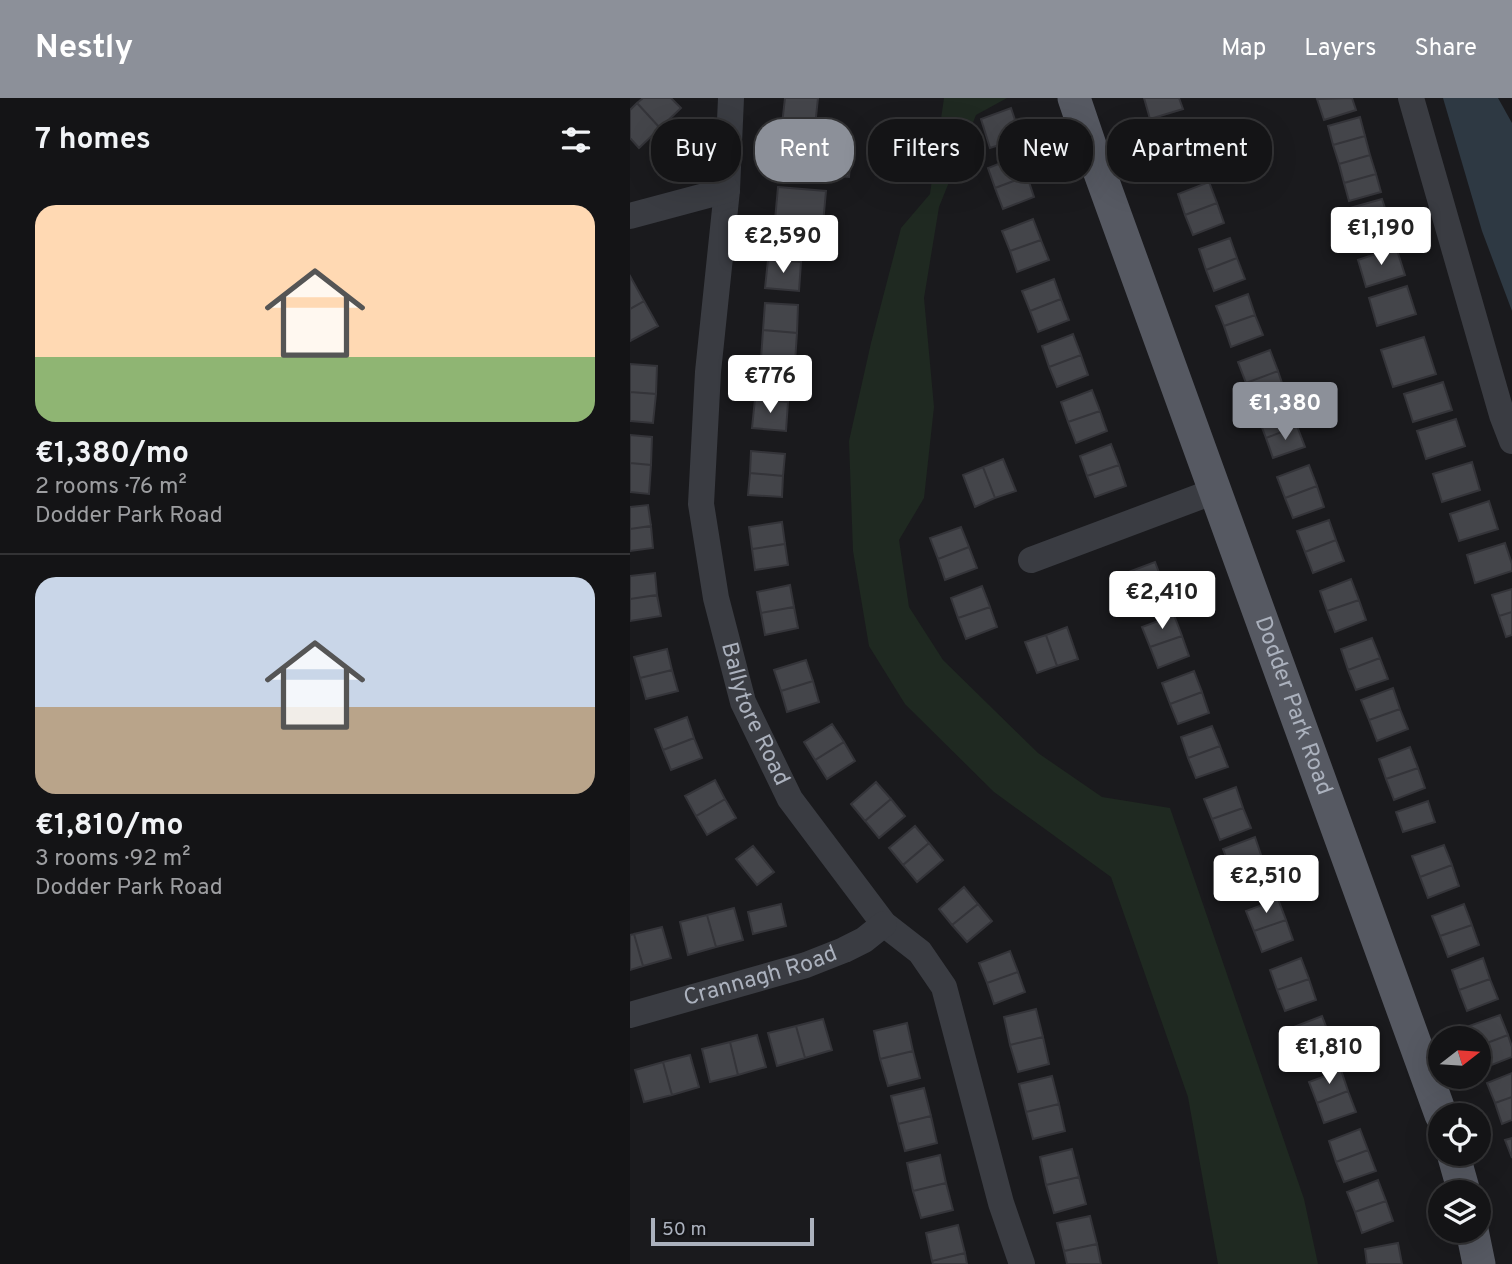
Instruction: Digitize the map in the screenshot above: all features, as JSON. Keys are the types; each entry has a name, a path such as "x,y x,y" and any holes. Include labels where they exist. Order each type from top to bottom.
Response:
{"main road":[{"name":"Dodder Park Road","path":"1074,98 1437,1103"},
{"path":"1475,1243 1479,1264"}],"street":[{"name":"Ballytore Road","path":"731,98 727,190 708,372 702,504 716,598 743,702 790,799 884,924 920,952 944,987 1002,1203 1022,1264"},
{"path":"1411,98 1492,383 1512,440"},
{"path":"630,216 727,190"},
{"path":"1031,560 1215,491"},
{"name":"Crannagh Road","path":"630,1015 806,965 864,940 884,924"}],"shaded area":[{"path":"944,98 1007,98 976,115 974,119 941,119"},
{"path":"1443,98 1498,98 1512,123 1512,311 1482,231"},
{"path":"932,182 949,182 939,207 924,298 934,407 924,498 899,540 909,607 943,660 1038,753 1102,797 1170,808 1304,1199 1318,1264 1218,1264 1188,1097 1111,877 994,792 905,704 869,646 853,551 849,441 901,228 930,194"}],"building":[{"path":"643,98 671,98 681,108 669,119 652,119 637,103"},
{"path":"785,98 818,98 816,119 783,119"},
{"path":"1144,98 1179,98 1183,109 1150,119"},
{"path":"1352,98 1356,110 1324,120 1317,99"},
{"path":"637,103 652,119 651,137 639,148 630,138 630,110"},
{"path":"1011,108 1015,119 998,119 998,145 990,148 984,119 981,119"},
{"path":"1360,117 1365,136 1333,145 1328,126"},
{"path":"1365,136 1370,155 1339,164 1333,145"},
{"path":"1370,155 1376,174 1344,183 1339,164"},
{"path":"998,164 998,182 1011,182 995,188 988,168"},
{"path":"1376,174 1381,192 1349,201 1344,183"},
{"path":"1011,182 1029,182 1034,197 1003,209 995,188"},
{"path":"1209,182 1217,203 1185,215 1178,194"},
{"path":"778,187 826,191 823,224 775,220"},
{"path":"1382,199 1389,220 1356,230 1350,208"},
{"path":"1217,203 1224,223 1193,235 1185,215"},
{"path":"1033,219 1041,240 1010,251 1002,231"},
{"path":"1389,220 1395,241 1363,251 1356,230"},
{"path":"770,232 803,234 801,262 768,260"},
{"path":"1230,238 1237,258 1206,270 1199,249"},
{"path":"1041,240 1049,260 1017,272 1010,251"},
{"path":"1396,247 1405,275 1366,287 1358,260"},
{"path":"1237,258 1245,279 1214,291 1206,270"},
{"path":"768,260 801,262 799,291 765,288"},
{"path":"630,276 644,301 630,309"},
{"path":"1054,279 1061,299 1030,311 1022,291"},
{"path":"1407,286 1416,314 1377,326 1369,298"},
{"path":"1248,294 1255,315 1224,326 1216,306"},
{"path":"1061,299 1069,320 1038,332 1030,311"},
{"path":"644,301 658,326 630,341 630,309"},
{"path":"765,303 798,305 797,333 763,330"},
{"path":"1255,315 1263,335 1231,347 1224,326"},
{"path":"763,330 797,333 795,362 761,359"},
{"path":"1073,334 1081,355 1049,367 1042,346"},
{"path":"1424,337 1436,374 1393,387 1381,350"},
{"path":"1270,350 1278,371 1246,383 1238,362"},
{"path":"1081,355 1088,375 1057,387 1049,367"},
{"path":"630,364 657,366 656,394 630,392"},
{"path":"757,371 790,373 788,402 755,399"},
{"path":"1278,371 1285,392 1254,403 1246,383"},
{"path":"1443,382 1452,410 1413,422 1404,394"},
{"path":"1092,390 1100,411 1068,422 1061,402"},
{"path":"630,392 656,394 653,423 630,421"},
{"path":"755,399 788,402 786,431 752,428"},
{"path":"1289,406 1297,426 1266,438 1258,417"},
{"path":"1100,411 1107,431 1076,443 1068,422"},
{"path":"1456,419 1465,446 1426,459 1417,431"},
{"path":"1297,426 1305,447 1273,458 1266,438"},
{"path":"630,435 652,437 651,465 630,463"},
{"path":"1111,444 1119,465 1087,476 1080,456"},
{"path":"751,451 785,454 783,476 750,473"},
{"path":"1003,459 1016,491 995,498 983,467"},
{"path":"1472,462 1480,490 1442,502 1433,474"},
{"path":"630,463 651,465 649,494 630,492"},
{"path":"1119,465 1126,486 1095,497 1087,476"},
{"path":"1309,465 1317,486 1285,498 1277,477"},
{"path":"983,467 995,498 975,507 963,475"},
{"path":"750,473 783,476 782,497 748,495"},
{"path":"1317,486 1324,507 1293,518 1285,498"},
{"path":"1489,501 1498,529 1459,541 1450,514"},
{"path":"648,505 651,526 630,529 630,507"},
{"path":"1329,520 1336,540 1305,552 1297,531"},
{"path":"782,522 785,544 752,549 749,527"},
{"path":"651,526 653,548 630,551 630,529"},
{"path":"961,527 969,547 938,559 930,538"},
{"path":"1336,540 1344,561 1313,573 1305,552"},
{"path":"1505,543 1512,571 1475,583 1467,555"},
{"path":"785,544 788,565 755,570 752,549"},
{"path":"969,547 977,568 945,580 938,559"},
{"path":"1155,562 1163,583 1131,594 1123,574"},
{"path":"655,573 657,595 630,599 630,576"},
{"path":"1351,579 1359,600 1327,611 1320,591"},
{"path":"1163,583 1170,603 1139,615 1131,594"},
{"path":"790,585 794,607 761,613 757,592"},
{"path":"982,586 990,607 958,618 951,598"},
{"path":"1512,589 1512,612 1499,616 1492,595"},
{"path":"657,595 661,616 630,621 630,599"},
{"path":"1359,600 1366,620 1335,632 1327,611"},
{"path":"794,607 798,628 765,635 761,613"},
{"path":"990,607 997,627 966,639 958,618"},
{"path":"1512,612 1512,635 1506,637 1499,616"},
{"path":"1174,615 1182,636 1150,647 1142,627"},
{"path":"1067,627 1078,659 1057,666 1046,635"},
{"path":"1046,635 1057,666 1037,673 1025,642"},
{"path":"1182,636 1189,656 1158,668 1150,647"},
{"path":"1372,638 1380,658 1348,670 1341,649"},
{"path":"667,649 672,670 640,678 634,657"},
{"path":"1380,658 1388,679 1356,690 1348,670"},
{"path":"806,660 813,681 781,691 774,670"},
{"path":"672,670 678,691 646,699 640,678"},
{"path":"1194,671 1202,692 1170,704 1162,683"},
{"path":"813,681 819,702 787,712 781,691"},
{"path":"1393,688 1400,709 1369,720 1361,700"},
{"path":"1202,692 1209,713 1178,724 1170,704"},
{"path":"1400,709 1408,729 1377,741 1369,720"},
{"path":"687,717 694,738 663,750 655,729"},
{"path":"832,724 844,742 815,760 804,742"},
{"path":"1212,726 1220,746 1188,758 1181,737"},
{"path":"694,738 702,758 671,770 663,750"},
{"path":"844,742 855,761 827,779 815,760"},
{"path":"1220,746 1228,767 1196,778 1188,758"},
{"path":"1410,747 1418,768 1386,779 1379,759"},
{"path":"1418,768 1425,788 1394,800 1386,779"},
{"path":"715,780 725,799 696,816 685,796"},
{"path":"876,782 891,799 865,821 851,804"},
{"path":"1236,787 1243,808 1212,819 1204,799"},
{"path":"725,799 736,818 707,835 696,816"},
{"path":"891,799 905,816 879,838 865,821"},
{"path":"1428,801 1435,822 1403,832 1396,812"},
{"path":"1243,808 1251,828 1220,840 1212,819"},
{"path":"915,826 929,843 903,865 889,848"},
{"path":"1255,837 1262,858 1231,870 1223,849"},
{"path":"929,843 943,860 917,882 903,865"},
{"path":"1444,845 1452,865 1420,877 1412,856"},
{"path":"753,846 774,872 757,885 736,859"},
{"path":"1262,858 1270,879 1239,890 1231,870"},
{"path":"1452,865 1459,886 1428,898 1420,877"},
{"path":"964,887 978,904 952,925 939,909"},
{"path":"1278,899 1286,920 1254,931 1246,911"},
{"path":"781,904 786,926 753,934 748,912"},
{"path":"978,904 992,921 967,942 952,925"},
{"path":"1464,904 1472,925 1440,936 1432,916"},
{"path":"734,908 743,940 716,947 707,915"},
{"path":"707,915 716,947 688,955 680,922"},
{"path":"1286,920 1293,940 1262,952 1254,931"},
{"path":"1472,925 1479,945 1448,957 1440,936"},
{"path":"662,927 671,958 643,966 634,934"},
{"path":"634,934 643,966 630,970 630,935"},
{"path":"1010,951 1018,972 987,983 979,963"},
{"path":"1301,958 1309,979 1277,990 1270,970"},
{"path":"1483,958 1490,979 1459,990 1452,970"},
{"path":"1018,972 1025,992 994,1004 987,983"},
{"path":"1309,979 1316,1000 1285,1011 1277,990"},
{"path":"1490,979 1498,999 1467,1011 1459,990"},
{"path":"1036,1009 1043,1037 1010,1045 1004,1017"},
{"path":"1500,1015 1508,1035 1491,1041 1491,1026 1469,1026"},
{"path":"1322,1016 1330,1037 1299,1048 1291,1028"},
{"path":"823,1019 832,1050 805,1058 796,1026"},
{"path":"907,1023 913,1051 880,1059 874,1031"},
{"path":"796,1026 805,1058 777,1066 768,1033"},
{"path":"757,1035 766,1067 738,1075 730,1042"},
{"path":"1508,1035 1512,1057 1491,1065 1491,1041"},
{"path":"1043,1037 1049,1064 1018,1072 1010,1045"},
{"path":"1330,1037 1338,1057 1306,1069 1299,1048"},
{"path":"730,1042 738,1075 710,1082 702,1049"},
{"path":"913,1051 920,1078 888,1086 880,1059"},
{"path":"690,1055 699,1087 672,1095 663,1062"},
{"path":"663,1062 672,1095 644,1102 635,1070"},
{"path":"1341,1070 1348,1091 1317,1103 1309,1082"},
{"path":"1512,1073 1512,1097 1495,1103 1489,1089 1491,1081"},
{"path":"1052,1076 1059,1104 1026,1112 1019,1084"},
{"path":"924,1088 931,1116 898,1124 891,1096"},
{"path":"1348,1091 1356,1112 1324,1123 1317,1103"},
{"path":"1512,1097 1512,1120 1502,1124 1495,1103"},
{"path":"1059,1104 1065,1131 1033,1139 1026,1112"},
{"path":"931,1116 937,1143 905,1151 898,1124"},
{"path":"1360,1129 1368,1150 1336,1162 1329,1141"},
{"path":"1512,1138 1512,1158 1505,1140"},
{"path":"1072,1149 1079,1177 1046,1185 1040,1157"},
{"path":"1368,1150 1376,1171 1344,1182 1336,1162"},
{"path":"940,1155 946,1183 913,1191 907,1163"},
{"path":"1079,1177 1086,1204 1054,1213 1046,1185"},
{"path":"1378,1180 1386,1201 1355,1212 1347,1192"},
{"path":"946,1183 953,1210 921,1218 913,1191"},
{"path":"1386,1201 1393,1221 1362,1233 1355,1212"},
{"path":"1090,1216 1097,1244 1064,1251 1057,1223"},
{"path":"958,1225 965,1253 932,1261 926,1233"},
{"path":"1398,1243 1402,1264 1367,1264 1365,1249"},
{"path":"1097,1244 1101,1264 1067,1264 1064,1251"},
{"path":"965,1253 967,1264 933,1264 932,1261"}]}
